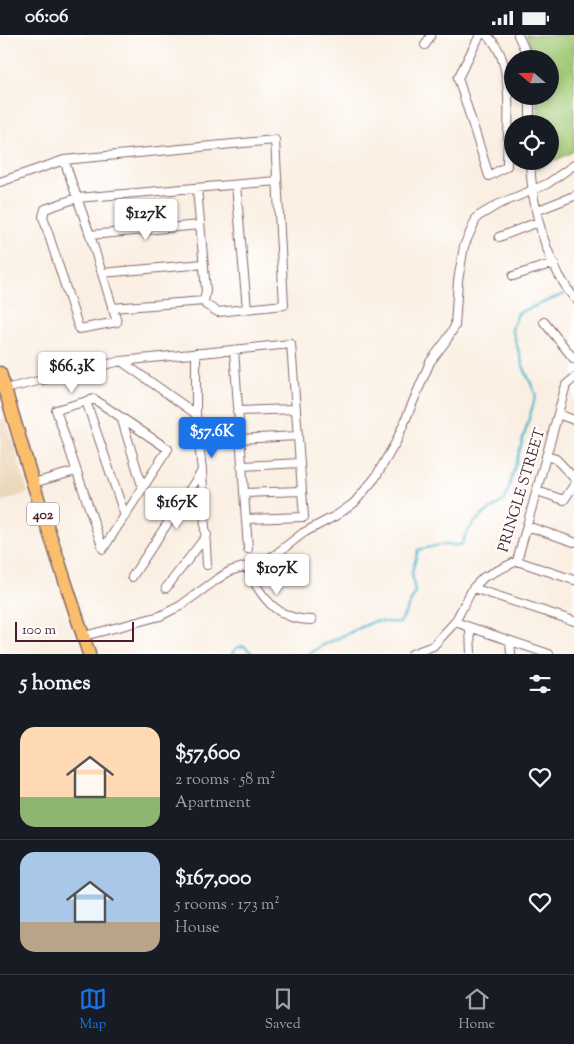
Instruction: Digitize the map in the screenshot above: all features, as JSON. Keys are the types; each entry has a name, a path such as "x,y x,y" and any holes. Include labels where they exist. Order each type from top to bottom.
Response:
{"main road":[{"name":"402","path":"0,373 33,483 89,654"}],"street":[{"path":"425,45 431,35"},
{"path":"480,35 458,78 489,176 507,166 507,74 504,57 497,45 486,35"},
{"path":"518,35 525,50"},
{"path":"0,182 64,160 275,140 284,305 218,312 206,305 204,301 206,291 197,188"},
{"path":"64,160 77,198 90,235 117,322 79,329 43,213 45,209 77,198 277,181"},
{"path":"84,637 160,616 193,598 230,571 247,567 275,555 303,533 337,515 354,503 375,478 396,442 430,362 446,341 455,325 460,262 470,229 477,217 498,205 533,191 574,165"},
{"path":"531,170 538,222 563,284 574,298"},
{"path":"236,185 247,309"},
{"path":"536,211 574,196"},
{"path":"499,237 538,222"},
{"path":"90,235 200,225"},
{"path":"513,276 554,263"},
{"path":"102,273 204,264"},
{"path":"112,308 204,301"},
{"path":"544,322 574,359"},
{"path":"5,389 121,361 291,344 304,517 246,519"},
{"path":"234,350 248,549"},
{"path":"196,353 196,414 207,535 207,565"},
{"path":"121,361 196,414"},
{"name":"PRINGLE STREET","path":"412,654 433,650 455,622 474,588 484,577 517,561 566,385 574,378"},
{"path":"94,399 121,417 168,449 103,549 56,410 94,399"},
{"path":"86,401 125,516"},
{"path":"237,411 296,409"},
{"path":"558,414 574,420"},
{"path":"121,417 143,489"},
{"path":"239,439 298,436"},
{"path":"546,456 556,459 574,478"},
{"path":"241,466 300,463"},
{"path":"33,483 76,471"},
{"path":"132,577 202,471"},
{"path":"536,491 564,499 574,485"},
{"path":"244,493 302,491"},
{"path":"527,526 574,542"},
{"path":"166,587 207,535"},
{"path":"517,561 574,580"},
{"path":"247,567 272,607 286,615 312,620"},
{"path":"474,588 574,621"},
{"path":"455,622 549,654"},
{"path":"470,628 471,654"},
{"path":"510,641 510,654"}],"shaded area":[{"path":"6,418 28,493 0,502 0,420"}],"green space":[{"path":"526,35 574,35 574,151 559,158 559,115 536,115 537,105 559,105 559,50 531,50"}],"waterway":[{"path":"309,654 323,645 375,621 400,623 415,593 412,573 418,550 439,545 461,545 469,529 478,518 505,500 536,395 523,366 512,329 518,313 574,290"},
{"path":"232,654 236,648 244,646 253,654"}]}
